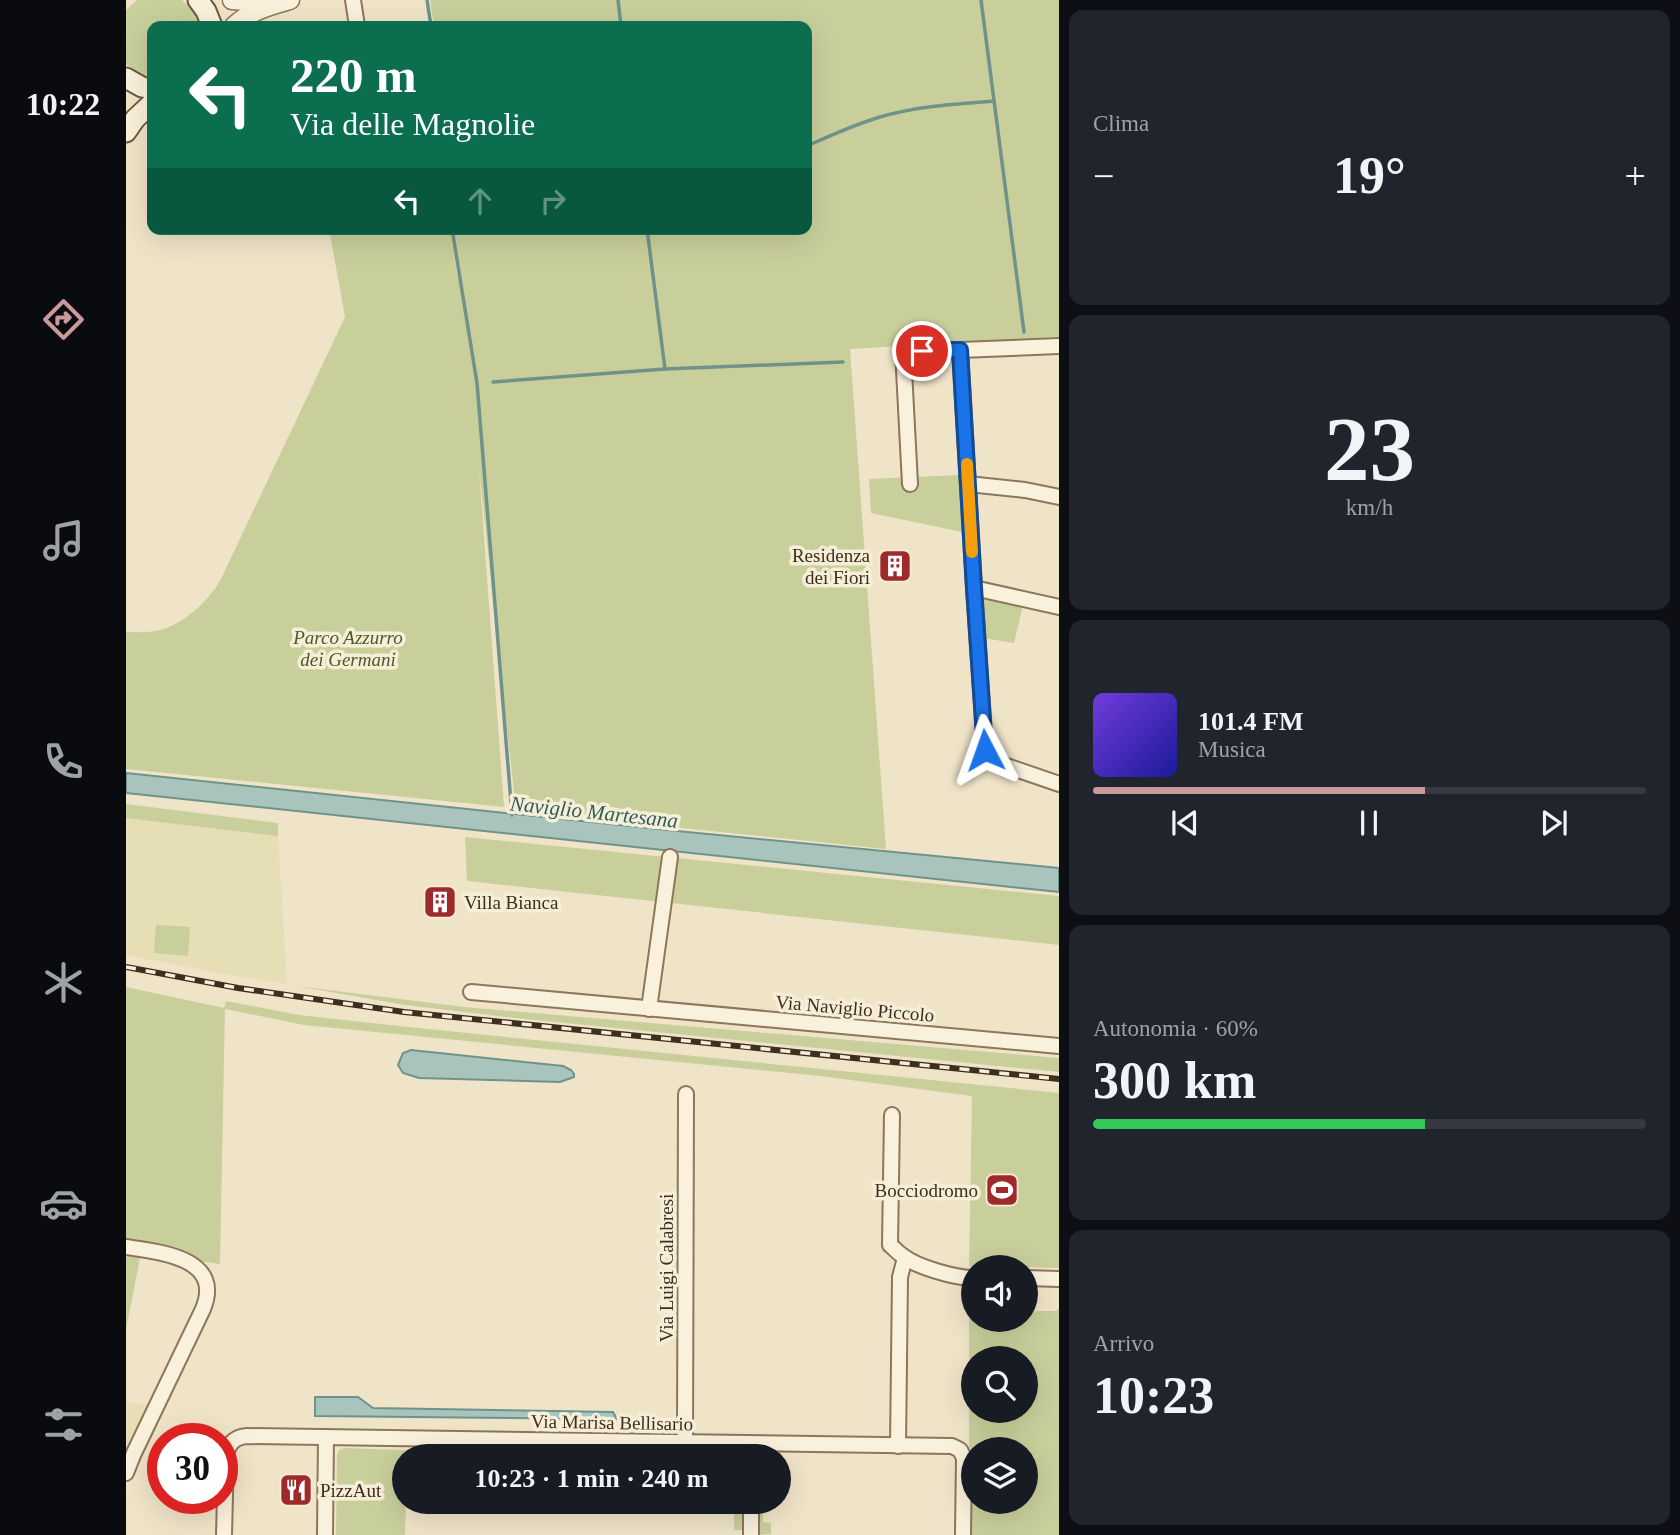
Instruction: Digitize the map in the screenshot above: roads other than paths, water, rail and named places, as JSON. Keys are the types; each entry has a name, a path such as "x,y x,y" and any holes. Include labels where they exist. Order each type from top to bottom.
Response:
{"main road":[{"path":"198,0 210,21"},
{"path":"126,78 147,88"},
{"path":"126,132 147,108"}],"street":[{"path":"232,0 271,0"},
{"path":"240,21 259,9 290,0"},
{"path":"353,0 356,21"},
{"path":"910,484 903,351 1059,346"},
{"path":"960,350 986,754 995,762 1059,784"},
{"path":"968,484 1025,490 1059,497"},
{"path":"974,588 1059,607"},
{"path":"649,1009 670,856"},
{"name":"Via Naviglio Piccolo","path":"471,992 1059,1046"},
{"name":"Via Luigi Calabresi","path":"685,1443 687,1094"},
{"path":"892,1115 890,1245 905,1258 961,1277"},
{"path":"126,1247 162,1252 188,1262 203,1274 208,1292 203,1309 126,1473"},
{"path":"898,1446 900,1277 905,1258"},
{"path":"1038,1279 1059,1279"},
{"name":"Via Marisa Bellisario","path":"224,1535 226,1454 228,1446 236,1439 247,1436 695,1444"},
{"path":"325,1535 326,1437"},
{"name":"Via Marisa Bellisario","path":"791,1449 952,1446 963,1454 965,1460 964,1535"},
{"path":"751,1514 751,1535"}],"water":[{"path":"126,773 1059,868 1059,892 126,793"},
{"path":"411,1050 563,1066 571,1070 574,1077 560,1082 419,1078 403,1073 398,1065 403,1053"},
{"path":"315,1397 358,1397 373,1408 613,1412 617,1419 315,1416"}],"waterway":[{"path":"427,0 430,21"},
{"path":"618,0 620,21"},
{"path":"981,0 1024,332"},
{"path":"812,144 894,113 994,101"},
{"name":"Naviglio Martesana","path":"453,235 477,383 512,815"},
{"path":"648,235 665,369"},
{"path":"493,382 665,369 843,362"}],"railway":[{"path":"126,967 238,988 404,1012 1059,1079"}],"place":[{"name":"Residenza dei Fiori","path":"895,566"},
{"name":"Villa Bianca","path":"440,902"},
{"name":"Bocciodromo","path":"1002,1190"},
{"name":"PizzAut","path":"296,1490"}],"park label":[{"name":"Parco Azzurro dei Germani","path":"348,648"}]}
